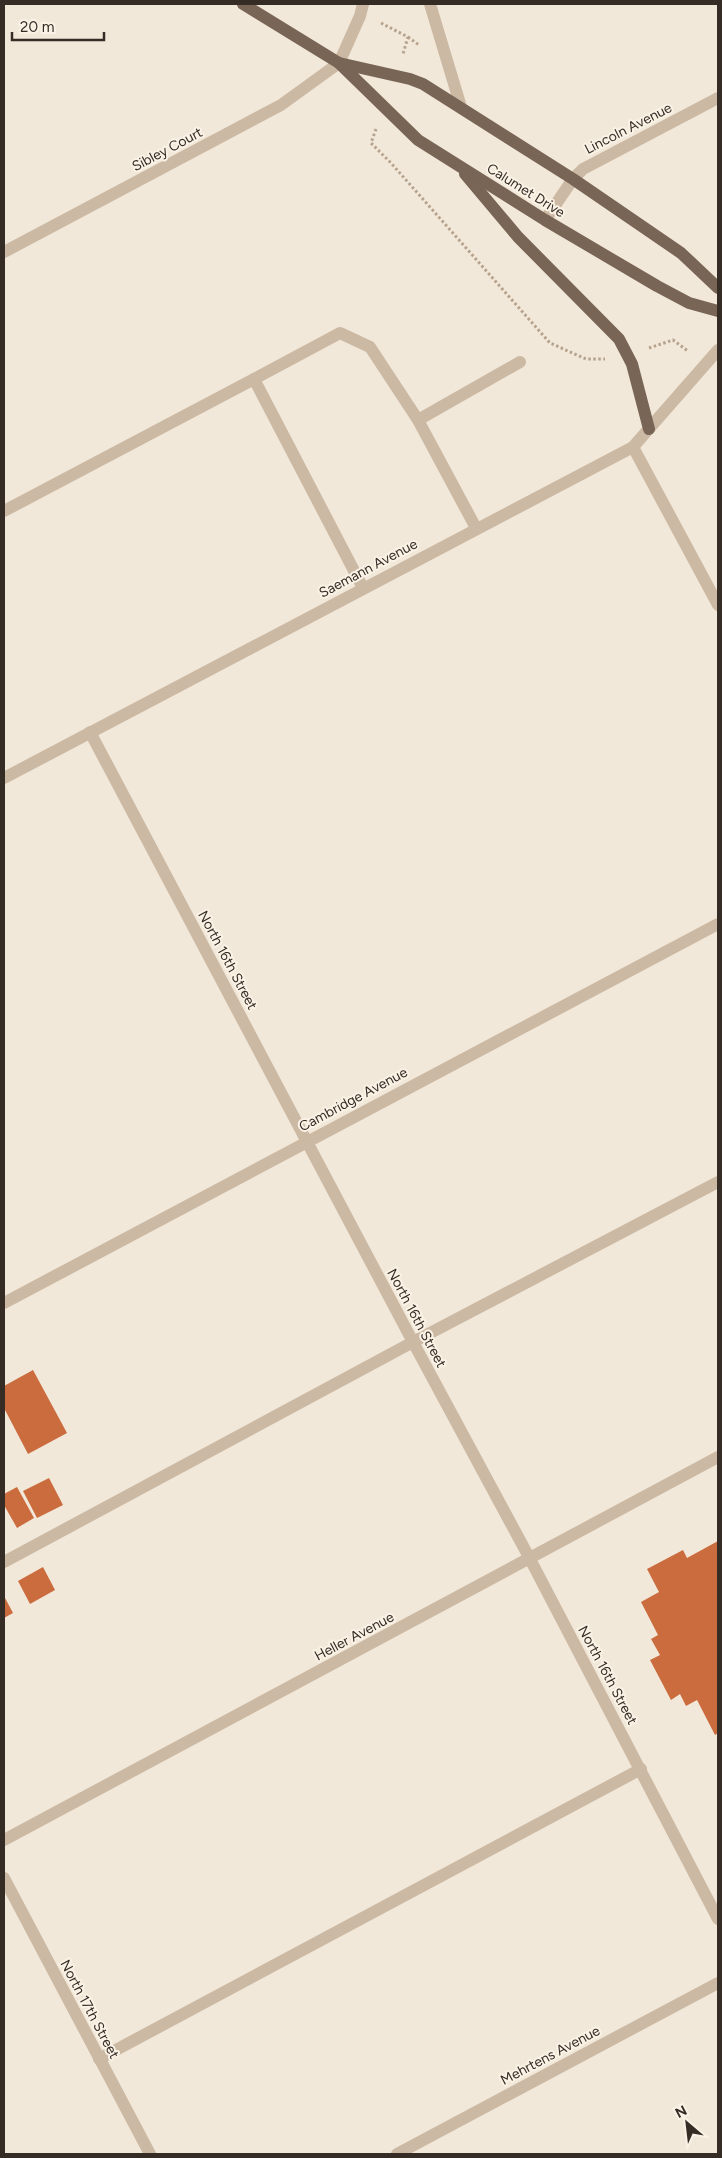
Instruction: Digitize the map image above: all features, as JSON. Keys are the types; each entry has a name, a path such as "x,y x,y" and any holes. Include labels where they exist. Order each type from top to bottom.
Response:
{"main road":[{"name":"Calumet Drive","path":"243,4 339,63 418,140 545,220 683,300 718,311"},
{"name":"Calumet Drive","path":"339,63 414,80 461,107 573,179 681,253 718,288"},
{"path":"457,165 518,237 619,339 632,364 649,429"}],"street":[{"path":"339,63 364,4"},
{"path":"430,4 440,44 461,107"},
{"name":"Sibley Court","path":"4,252 281,105 339,63"},
{"name":"Lincoln Avenue","path":"545,220 573,179 590,164 718,98"},
{"path":"4,511 340,333 370,348 418,420 476,528"},
{"name":"Saemann Avenue","path":"4,778 633,447 718,350"},
{"path":"418,420 520,362"},
{"path":"254,379 363,588"},
{"path":"633,447 718,604"},
{"name":"North 16th Street","path":"90,732 530,1559 718,1919"},
{"name":"Cambridge Avenue","path":"4,1303 718,924"},
{"path":"4,1562 413,1342 718,1182"},
{"name":"Heller Avenue","path":"4,1840 718,1457"},
{"path":"99,2059 641,1769"},
{"name":"North 17th Street","path":"4,1878 150,2154"},
{"name":"Mehrtens Avenue","path":"397,2154 718,1983"}],"path":[{"path":"371,143 391,163 550,343 586,359 606,359"},
{"path":"650,347 673,340 686,350"}],"building":[{"path":"33,1370 67,1433 28,1454 4,1408 4,1386"},
{"path":"49,1478 63,1505 37,1518 23,1491"},
{"path":"17,1487 34,1518 17,1528 4,1505 4,1494"},
{"path":"718,1541 718,1733 715,1735 697,1700 686,1706 680,1694 671,1700 650,1660 660,1655 651,1639 658,1635 641,1602 659,1592 647,1569 683,1550 687,1558"},
{"path":"43,1567 55,1590 30,1604 18,1581"},
{"path":"4,1596 13,1613 4,1618"}]}
